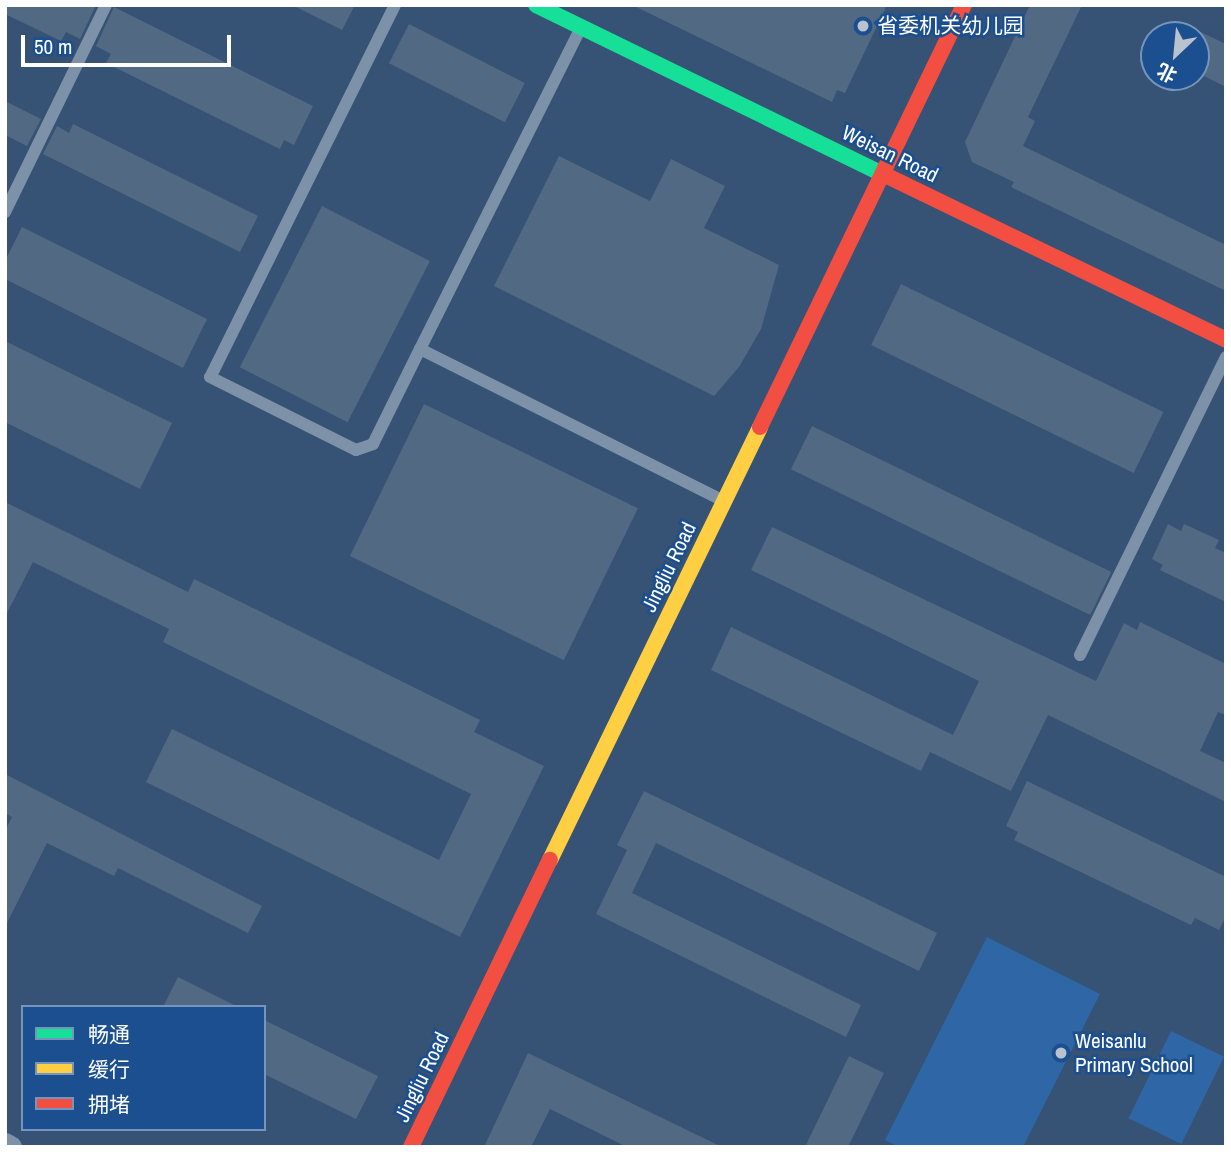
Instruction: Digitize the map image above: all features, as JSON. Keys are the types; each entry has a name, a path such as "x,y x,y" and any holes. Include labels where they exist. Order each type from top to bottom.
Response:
{"street":[{"name":"Weisan Road","path":"536,5 1226,341"},
{"name":"Jingliu Road","path":"411,1147 964,5"}],"lane":[{"path":"5,212 106,5"},
{"path":"395,5 210,377 356,450 373,444 581,27"},
{"path":"420,349 724,501"},
{"path":"1080,655 1226,357"}],"shaded area":[{"path":"987,937 1100,994 1023,1147 898,1147 885,1140"},
{"path":"1171,1031 1224,1057 1182,1144 1128,1118"}],"building":[{"path":"5,5 96,5 80,39 66,32 61,41 5,14"},
{"path":"292,5 355,5 342,30"},
{"path":"632,5 887,5 845,93 837,90 832,102"},
{"path":"1030,5 1082,5 1028,117 1035,121 1023,146 1226,245 1226,291 1011,187 1014,182 972,162 965,142"},
{"path":"114,7 313,106 294,145 284,140 280,149 106,63 111,54 96,46"},
{"path":"409,24 525,83 505,122 389,63"},
{"path":"1210,37 1226,44 1226,87 1210,79"},
{"path":"5,101 41,119 27,146 5,135"},
{"path":"73,124 258,216 240,252 43,154 57,126 69,133"},
{"path":"559,156 650,201 671,159 725,186 704,228 779,265 761,329 739,367 714,396 494,286"},
{"path":"322,206 430,261 348,422 240,367"},
{"path":"22,227 207,319 183,368 5,279 5,261"},
{"path":"901,284 1163,412 1134,473 871,345"},
{"path":"5,341 172,423 140,489 5,422"},
{"path":"424,404 638,508 564,660 350,556"},
{"path":"812,426 1111,572 1090,615 791,469"},
{"path":"5,502 188,592 194,579 480,720 474,732 544,766 460,937 146,782 172,729 439,860 471,794 163,642 169,629 33,562 5,617"},
{"path":"1168,524 1181,531 1184,524 1219,540 1215,548 1226,553 1226,602 1160,570 1163,565 1152,559"},
{"path":"772,527 1096,681 1124,623 1137,630 1140,622 1226,664 1226,715 1218,712 1200,751 1226,763 1226,802 1048,715 1011,791 930,752 921,771 711,670 731,627 953,735 979,681 751,570"},
{"path":"5,774 262,906 248,933 118,868 114,876 47,843 5,927 5,831 12,817 5,813"},
{"path":"1027,781 1226,877 1226,916 1219,930 1195,918 1191,925 1014,840 1018,832 1006,826"},
{"path":"644,791 937,933 919,971 656,843 632,893 861,1005 846,1037 596,914 627,850 617,845"},
{"path":"178,977 234,1005 164,1005"},
{"path":"266,1021 378,1076 356,1119 266,1075"},
{"path":"528,1053 722,1147 627,1147 550,1109 531,1147 484,1147"},
{"path":"849,1056 884,1073 848,1147 805,1147"}],"traffic: fast":[{"path":"536,5 883,174"}],"traffic: slow":[{"path":"550,860 760,427"}],"traffic: jam":[{"path":"760,427 964,5"},
{"path":"883,174 1226,340"},
{"path":"411,1147 550,860"}],"place":[{"name":"省委机关幼儿园","path":"863,26"},
{"name":"Weisanlu Primary School","path":"1061,1053"}]}
